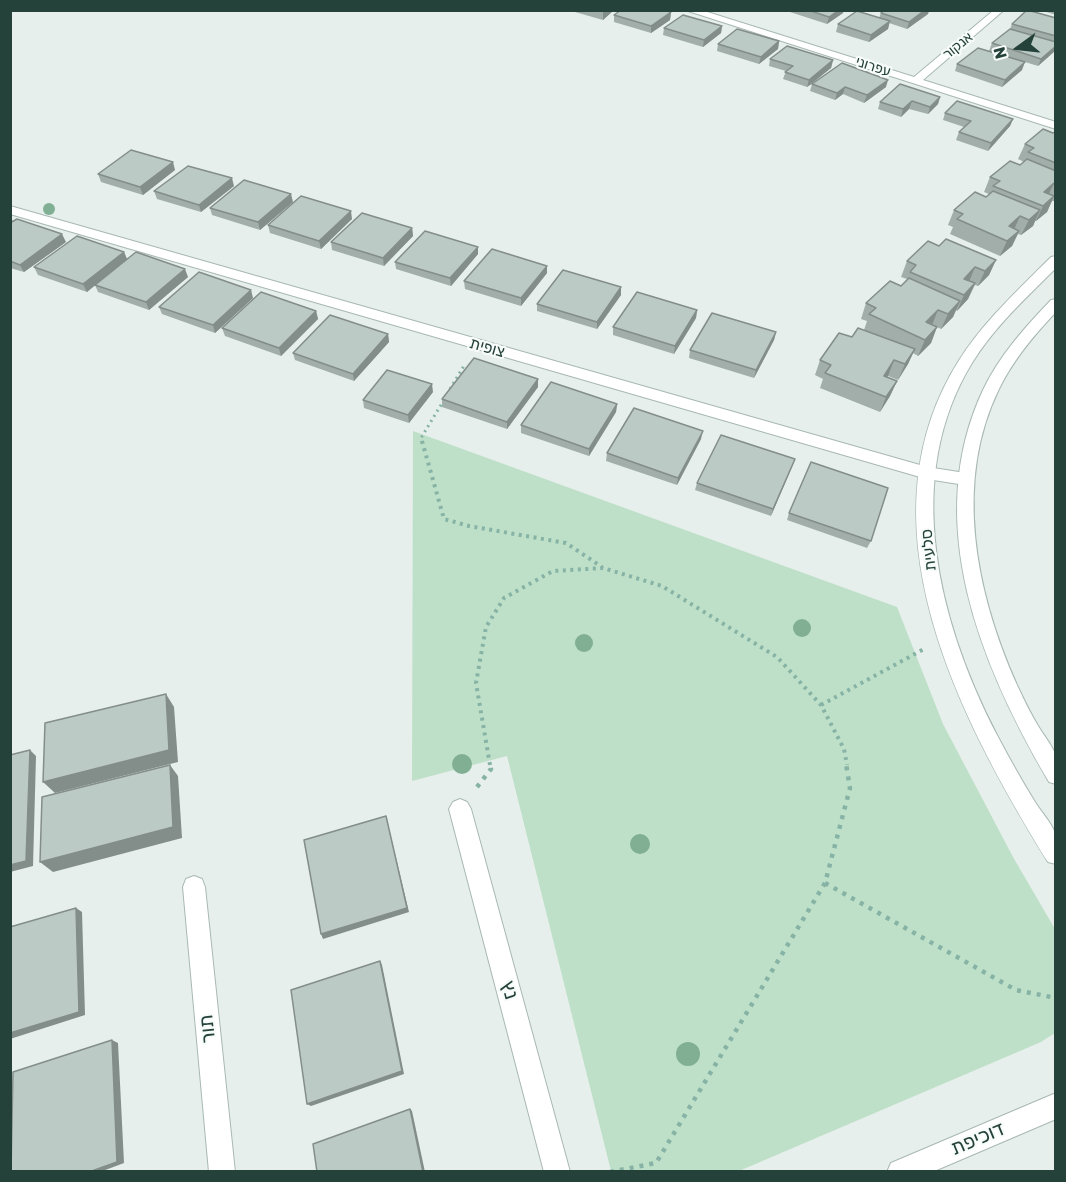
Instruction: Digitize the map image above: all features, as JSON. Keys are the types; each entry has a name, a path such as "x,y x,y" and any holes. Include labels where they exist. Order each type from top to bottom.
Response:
{"street":[{"name":"עפרוני","path":"689,10 1056,126"},
{"name":"אנקור","path":"915,81 1000,10"},
{"name":"צופית","path":"10,210 927,473 965,479"},
{"name":"סלעית","path":"1056,260 990,327 955,381 931,443 927,473 926,529 932,579 945,638 965,692 993,752 1056,854"},
{"path":"1056,303 1022,340 989,393 968,454 964,492 973,583 988,638 1008,688 1035,744 1056,776"},
{"name":"נץ","path":"460,809 557,1172"},
{"name":"תור","path":"194,887 222,1172"},
{"name":"דוכיפת","path":"900,1172 1056,1106"}],"path":[{"path":"476,345 422,438 444,519 468,526 566,543 603,568 662,586 777,657 821,705 844,750 850,788 825,883 656,1163 610,1172"},
{"path":"460,809 491,769 476,683 486,627 504,598 553,572 603,568"},
{"path":"821,705 945,638"},
{"path":"825,883 1016,990 1056,998"}],"green space":[{"path":"413,431 897,607 943,724 1013,857 1055,929 1055,1033 1041,1042 739,1171 611,1171 507,756 412,781"}],"building":[{"path":"621,10 671,12 651,26 614,15"},
{"path":"808,10 839,10 829,17"},
{"path":"884,10 925,10 909,22 881,13"},
{"path":"1027,10 1056,18 1056,36 1012,24"},
{"path":"857,11 890,21 871,35 838,24"},
{"path":"683,15 722,26 704,40 664,28"},
{"path":"737,29 779,41 761,57 718,44"},
{"path":"1010,29 1056,42 1056,46 1041,59 992,43"},
{"path":"787,46 833,60 809,80 785,72 793,66 770,59"},
{"path":"978,48 1025,62 1005,80 957,64"},
{"path":"842,63 888,80 867,95 845,87 837,93 812,84"},
{"path":"900,84 940,97 930,107 912,101 903,109 880,102"},
{"path":"957,101 1013,119 991,143 959,132 971,121 945,113"},
{"path":"1043,129 1053,133 1056,131 1056,163 1028,152 1034,148 1025,144"},
{"path":"131,150 173,162 140,187 98,174"},
{"path":"1027,159 1056,171 1056,184 1054,183 1044,192 1054,196 1043,206 993,186 1000,181 990,177 1010,161 1020,165"},
{"path":"188,166 232,178 199,205 154,191"},
{"path":"244,180 291,194 258,222 210,208"},
{"path":"993,191 1040,210 1029,220 1020,216 1009,226 1019,231 1007,241 957,219 963,214 954,210 975,192 986,197"},
{"path":"301,196 351,211 319,241 268,225"},
{"path":"362,213 412,228 383,258 331,242"},
{"path":"17,219 62,234 20,265 10,261 10,223"},
{"path":"425,231 478,247 450,278 395,262"},
{"path":"77,236 124,252 83,284 34,267"},
{"path":"946,239 996,260 985,271 975,267 964,279 975,283 964,295 910,272 916,265 907,261 928,241 939,246"},
{"path":"492,249 547,266 521,298 464,281"},
{"path":"136,252 185,269 146,302 95,285"},
{"path":"563,270 621,287 597,322 537,304"},
{"path":"199,272 251,290 213,325 159,307"},
{"path":"909,278 960,301 948,314 938,310 926,322 937,327 925,340 869,314 876,308 866,303 890,281 901,286"},
{"path":"261,292 316,311 279,348 222,328"},
{"path":"637,292 697,310 675,346 613,327"},
{"path":"712,313 776,332 756,370 690,350"},
{"path":"330,315 388,334 353,374 293,353"},
{"path":"858,328 915,349 905,364 894,360 884,376 897,381 886,397 825,373 831,365 820,360 839,333 852,337"},
{"path":"474,358 538,379 507,422 442,399"},
{"path":"387,370 432,384 408,415 363,400"},
{"path":"551,382 617,404 589,449 521,425"},
{"path":"634,408 703,431 678,478 607,453"},
{"path":"721,435 795,459 773,509 697,483"},
{"path":"811,462 888,488 871,541 789,513"},
{"path":"166,694 169,750 43,782 45,723"},
{"path":"30,750 26,861 10,865 10,755"},
{"path":"170,765 173,827 40,862 42,797"},
{"path":"386,816 407,908 321,934 304,840"},
{"path":"76,908 79,1012 10,1033 10,927"},
{"path":"380,961 402,1071 307,1104 291,990"},
{"path":"112,1040 117,1162 89,1172 11,1172 13,1072"},
{"path":"410,1109 423,1172 317,1172 313,1144"}]}
